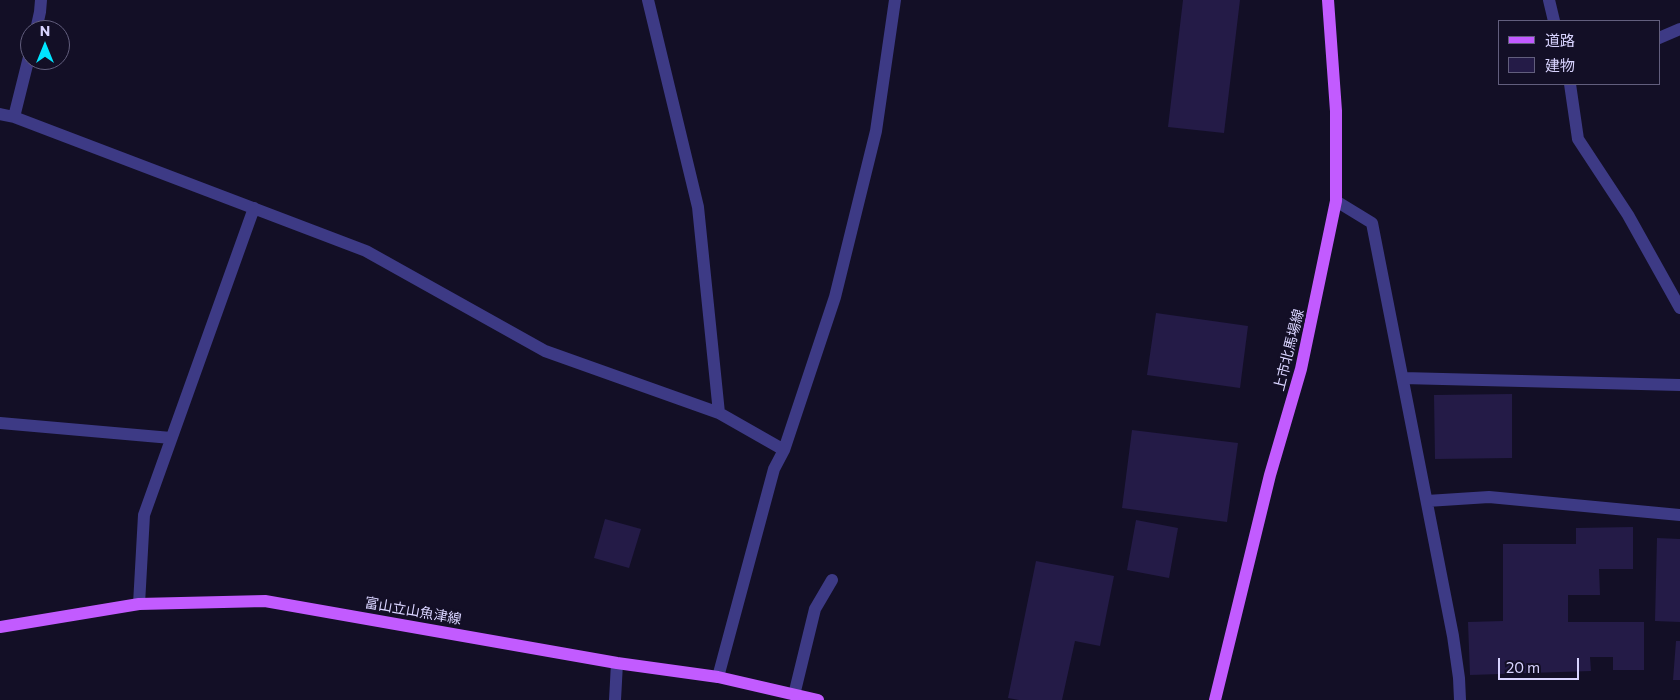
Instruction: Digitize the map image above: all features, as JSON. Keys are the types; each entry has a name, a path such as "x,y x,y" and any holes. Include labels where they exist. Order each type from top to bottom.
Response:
{"main road":[{"name":"上市北馬場線","path":"1215,700 1258,523 1301,369 1336,201 1336,111 1328,0"},
{"name":"富山立山魚津線","path":"0,627 139,604 265,601 616,663 718,677 818,700"}],"street":[{"path":"38,20 41,0"},
{"path":"648,0 698,207 719,412"},
{"path":"718,677 774,468 784,450 835,297 874,140 894,0"},
{"path":"1548,0 1554,20"},
{"path":"1660,38 1680,28"},
{"path":"14,117 26,70"},
{"path":"1570,85 1578,139 1628,215 1680,308"},
{"path":"0,114 14,117 366,251 544,351 719,412 784,450"},
{"path":"1336,201 1372,223 1454,636 1460,700"},
{"path":"139,604 144,516 254,208"},
{"path":"1403,378 1680,385"},
{"path":"0,423 171,438"},
{"path":"1427,501 1489,497 1680,515"},
{"path":"794,695 815,609 832,580"},
{"path":"615,700 616,663"}],"building":[{"path":"1183,0 1240,0 1224,133 1168,127"},
{"path":"1156,313 1248,326 1240,388 1147,375"},
{"path":"1512,394 1512,458 1435,459 1434,395"},
{"path":"1132,430 1238,443 1227,522 1122,508"},
{"path":"605,519 641,529 629,568 594,558"},
{"path":"1136,520 1178,528 1169,578 1127,570"},
{"path":"1633,527 1633,569 1599,569 1600,595 1568,595 1568,622 1644,622 1644,670 1613,670 1613,657 1590,657 1591,671 1470,675 1468,622 1503,621 1503,544 1576,544 1576,528"},
{"path":"1657,538 1680,539 1680,622 1655,621"},
{"path":"1036,561 1114,576 1100,646 1075,641 1062,700 1019,700 1008,698"},
{"path":"1676,641 1680,641 1680,680 1673,680"}]}
